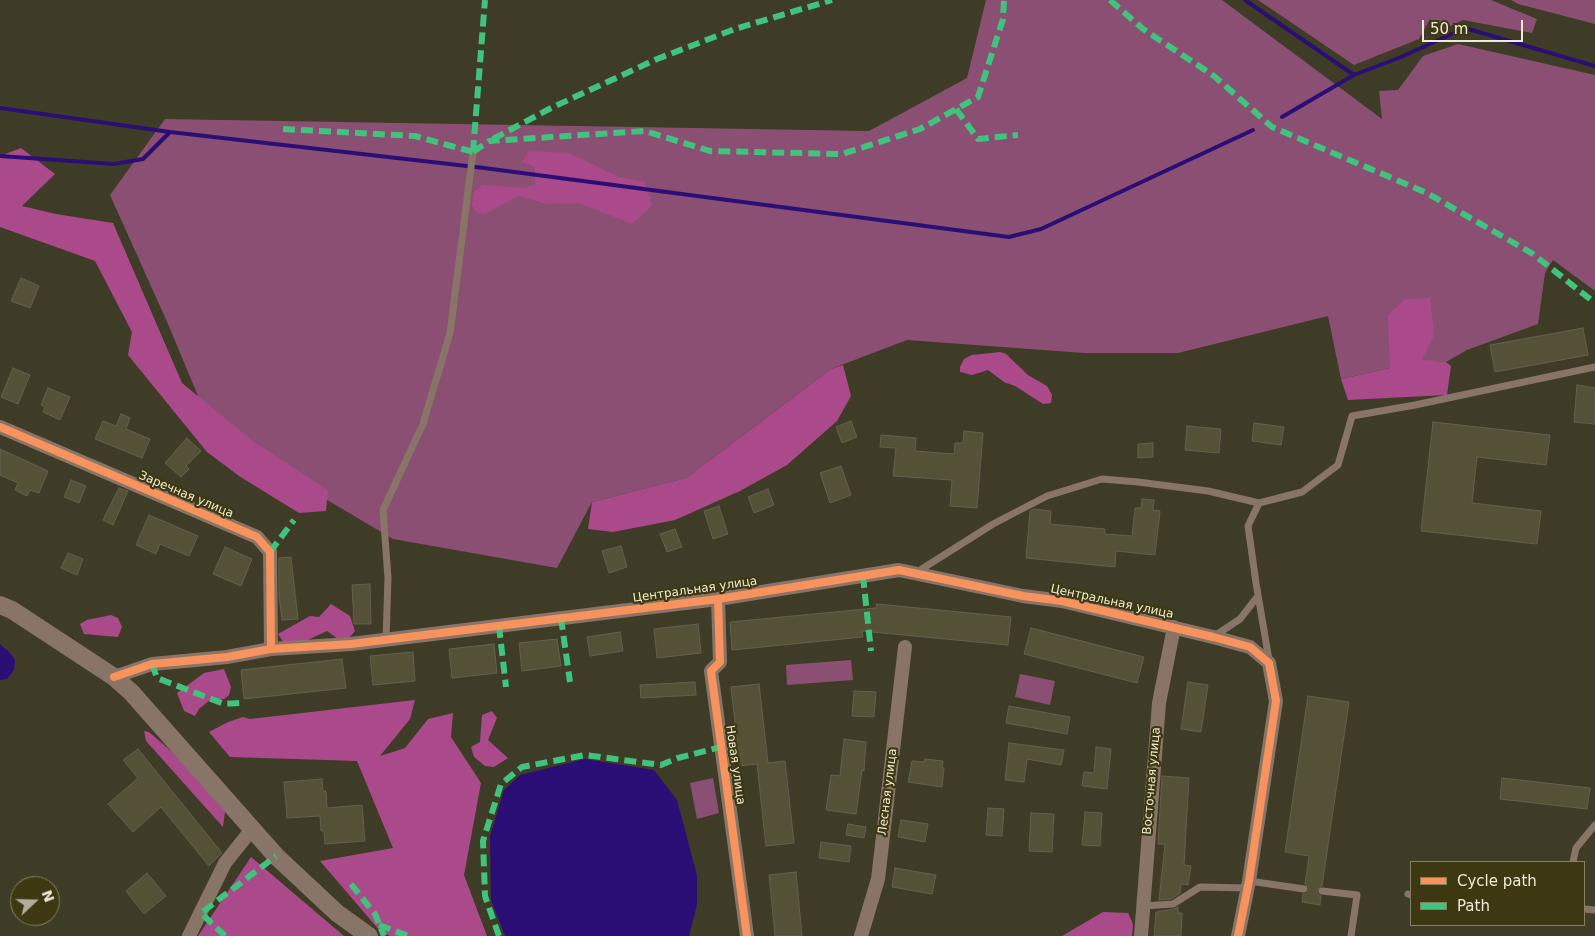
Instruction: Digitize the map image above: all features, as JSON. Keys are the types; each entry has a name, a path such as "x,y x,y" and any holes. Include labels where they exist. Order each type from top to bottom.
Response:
{"street":[{"name":"Заречная улица","path":"0,427 257,538 270,552 271,649"},
{"name":"Центральная улица","path":"114,677 152,664 227,657 271,649 386,640 718,599 899,570 1023,596 1062,602 1174,627 1250,647 1269,663"},
{"name":"Новая улица","path":"718,599 720,662 711,671 747,936"},
{"path":"0,605 12,610 114,677 131,692 276,856 337,913 369,936"},
{"name":"Восточная улица","path":"1141,936 1159,703 1174,627"},
{"name":"Лесная улица","path":"862,936 878,879 905,647"},
{"path":"1238,936 1248,884 1276,701 1269,663"},
{"path":"189,936 225,863 252,829"}],"lane":[{"path":"386,640 388,578 383,510 423,424 450,333 473,152"},
{"path":"916,573 994,524 1047,496 1102,480 1138,482 1208,491 1259,503 1302,492 1338,465 1352,416 1595,367"},
{"path":"1259,503 1248,526 1269,663"},
{"path":"1213,637 1240,619 1258,596"},
{"path":"1573,861 1576,848 1595,825"},
{"path":"1143,906 1173,904 1200,887 1248,884 1304,889"},
{"path":"1322,891 1357,895 1351,936"}],"shaded area":[{"path":"986,0 1222,0 1382,119 1379,91 1398,90 1423,56 1458,44 1595,75 1595,291 1553,260 1545,273 1538,324 1467,350 1446,362 1421,361 1341,379 1328,316 1178,353 1084,353 907,340 831,369 686,478 592,502 557,568 393,539 280,472 208,420 168,324 110,195 165,119 869,131 967,78"},
{"path":"1258,0 1491,0 1537,19 1532,33 1463,20 1439,31 1430,19 1419,39 1354,65"},
{"path":"1511,0 1595,0 1595,24 1518,4"},
{"path":"21,148 55,174 22,206 56,214 113,223 182,383 254,442 328,490 326,511 299,513 239,476 207,452 128,355 132,332 95,261 0,227 0,156"},
{"path":"529,151 569,153 619,177 645,182 652,205 632,224 579,203 547,204 518,196 485,214 477,213 472,205 474,192 482,185 526,188 535,184 535,167 522,162"},
{"path":"1430,298 1434,335 1422,360 1446,362 1451,366 1447,395 1348,400 1341,379 1390,368 1388,315 1405,299"},
{"path":"1000,352 1006,354 1028,375 1047,386 1052,395 1051,403 1043,404 1015,386 1004,382 988,370 972,375 960,372 964,359 972,355"},
{"path":"843,365 851,396 837,421 787,465 740,491 675,520 613,532 588,529 592,502 686,478 831,369"},
{"path":"331,604 350,616 355,631 349,638 338,639 327,631 299,644 284,643 278,634 310,616 319,617"},
{"path":"111,615 118,618 122,627 118,637 84,634 80,624 87,620"},
{"path":"0,644 15,660 14,670 7,679 0,680"},
{"path":"851,660 853,680 787,685 786,665"},
{"path":"224,669 231,687 229,695 224,699 210,700 199,709 195,716 184,711 177,693 204,673"},
{"path":"1020,674 1055,681 1050,705 1015,697"},
{"path":"415,700 410,719 380,756 405,748 428,719 453,713 451,737 481,783 464,875 487,936 390,936 380,931 320,861 393,848 357,761 230,757 209,732 243,717 250,719"},
{"path":"492,711 497,718 488,740 508,758 494,767 485,766 474,757 471,747 480,742 482,715"},
{"path":"144,731 149,732 191,768 225,812 223,827 146,741"},
{"path":"585,759 654,770 677,800 697,875 697,905 689,936 505,936 491,900 490,836 504,790 520,775"},
{"path":"713,778 719,813 697,819 690,783"},
{"path":"251,857 344,936 198,936"},
{"path":"1103,912 1128,913 1133,924 1132,936 1062,936"}],"building":[{"path":"21,278 39,286 30,308 11,301"},
{"path":"1583,328 1588,355 1495,372 1490,345"},
{"path":"13,368 30,375 18,404 1,397"},
{"path":"1577,385 1595,388 1595,424 1574,422"},
{"path":"48,388 70,397 60,420 43,412 45,407 41,405"},
{"path":"121,414 130,418 126,429 150,439 142,458 95,439 103,421 116,426"},
{"path":"851,421 857,437 842,443 836,427"},
{"path":"1433,422 1550,435 1546,465 1477,457 1472,503 1541,511 1537,544 1421,531"},
{"path":"1254,423 1284,427 1281,445 1252,441"},
{"path":"1187,426 1221,429 1219,453 1185,450"},
{"path":"964,431 983,433 977,508 950,506 952,480 893,476 896,448 880,447 881,435 916,438 915,451 954,454 955,443 963,443"},
{"path":"187,438 201,451 186,466 189,469 181,477 165,463"},
{"path":"1153,443 1153,457 1138,458 1138,444"},
{"path":"0,449 48,471 39,493 30,490 27,496 15,490 18,483 0,475"},
{"path":"841,466 851,495 830,503 820,473"},
{"path":"71,480 86,486 79,503 64,497"},
{"path":"119,488 128,491 113,525 103,520"},
{"path":"768,489 774,505 754,513 748,497"},
{"path":"1142,499 1154,500 1153,510 1160,511 1155,555 1116,551 1115,567 1026,558 1030,511 1034,509 1051,511 1050,524 1105,529 1105,534 1132,536 1135,508 1141,508"},
{"path":"719,506 728,534 713,539 704,511"},
{"path":"149,515 198,536 189,556 160,544 156,554 136,545"},
{"path":"675,529 682,547 667,552 660,534"},
{"path":"621,546 627,567 609,573 602,551"},
{"path":"225,547 252,559 241,586 213,574"},
{"path":"68,553 83,559 77,575 61,568"},
{"path":"291,557 298,619 282,620 279,596 279,558"},
{"path":"370,584 371,624 354,624 352,585"},
{"path":"877,604 1011,617 1008,645 862,631 863,637 732,650 730,622 876,608"},
{"path":"698,624 701,653 657,658 654,629"},
{"path":"1031,628 1144,657 1137,683 1024,654"},
{"path":"620,632 623,651 590,656 587,637"},
{"path":"557,639 561,666 522,671 519,643"},
{"path":"494,644 497,673 452,678 449,649"},
{"path":"413,652 415,681 373,685 370,656"},
{"path":"342,659 346,688 244,699 241,670"},
{"path":"695,682 696,695 641,698 640,685"},
{"path":"1188,682 1208,685 1201,732 1181,729"},
{"path":"759,684 768,763 785,761 794,843 766,846 757,764 740,766 731,687"},
{"path":"854,691 876,692 874,717 852,716"},
{"path":"1308,696 1349,702 1322,886 1317,890 1317,894 1321,896 1320,905 1302,902 1303,894 1306,894 1309,890 1309,887 1305,884 1309,856 1285,852"},
{"path":"1009,706 1070,717 1067,734 1006,723"},
{"path":"844,739 866,742 864,771 862,770 856,814 826,810 831,775 840,776"},
{"path":"1009,743 1064,750 1061,765 1027,759 1024,782 1005,780"},
{"path":"1096,747 1111,749 1107,789 1082,786 1084,772 1094,773"},
{"path":"138,749 222,853 209,866 161,807 133,832 108,804 138,778 123,760"},
{"path":"925,759 943,761 942,787 908,782 912,761 924,762"},
{"path":"1162,776 1189,778 1184,865 1191,866 1188,885 1181,884 1180,893 1171,899 1159,900 1165,844 1158,844"},
{"path":"1502,778 1590,788 1587,809 1500,799"},
{"path":"322,779 323,791 326,791 327,808 362,805 365,841 325,844 324,831 321,831 320,816 287,818 284,782"},
{"path":"988,808 1004,809 1002,836 986,835"},
{"path":"1085,812 1102,813 1100,846 1082,845"},
{"path":"1031,813 1054,814 1052,852 1029,851"},
{"path":"901,820 928,824 925,842 898,837"},
{"path":"848,824 866,827 864,838 846,835"},
{"path":"821,842 851,846 849,862 819,858"},
{"path":"895,868 936,875 932,894 892,887"},
{"path":"796,872 802,936 775,936 769,875"},
{"path":"147,873 166,896 144,914 126,891"},
{"path":"1178,907 1178,913 1182,913 1181,936 1154,936 1156,912"}],"waterway":[{"path":"1245,0 1354,75 1401,57 1465,28 1595,66"},
{"path":"1282,117 1354,75"},
{"path":"0,108 170,132 484,168 1009,237 1041,229 1253,130"},
{"path":"0,156 114,164 143,159 170,132"}],"marked path":[{"path":"473,152 485,0"},
{"path":"493,139 551,108 657,59 735,29 832,0"},
{"path":"473,152 489,141 645,131 710,151 842,154 920,129 978,97 1003,19 1004,0"},
{"path":"1110,0 1143,29 1214,76 1272,127 1427,193 1533,254 1595,303"},
{"path":"956,109 978,139 1018,135"},
{"path":"283,129 415,136 473,152"},
{"path":"270,552 294,520"},
{"path":"863,576 871,651"},
{"path":"561,618 570,682"},
{"path":"499,626 506,687"},
{"path":"152,664 157,678 224,704 241,703"},
{"path":"499,936 485,896 483,841 501,784 522,767 585,755 661,765 678,758 721,747"},
{"path":"225,936 201,913 276,856"},
{"path":"351,884 375,914 384,936"},
{"path":"379,925 408,936"}],"cycle path":[{"path":"0,427 257,537 270,552 271,649"},
{"path":"114,677 152,664 227,657 271,649 351,644 718,599 899,570 1023,596 1062,601 1250,647 1269,663 1276,701 1249,881 1238,936"},
{"path":"718,599 720,662 711,671 747,936"}]}
